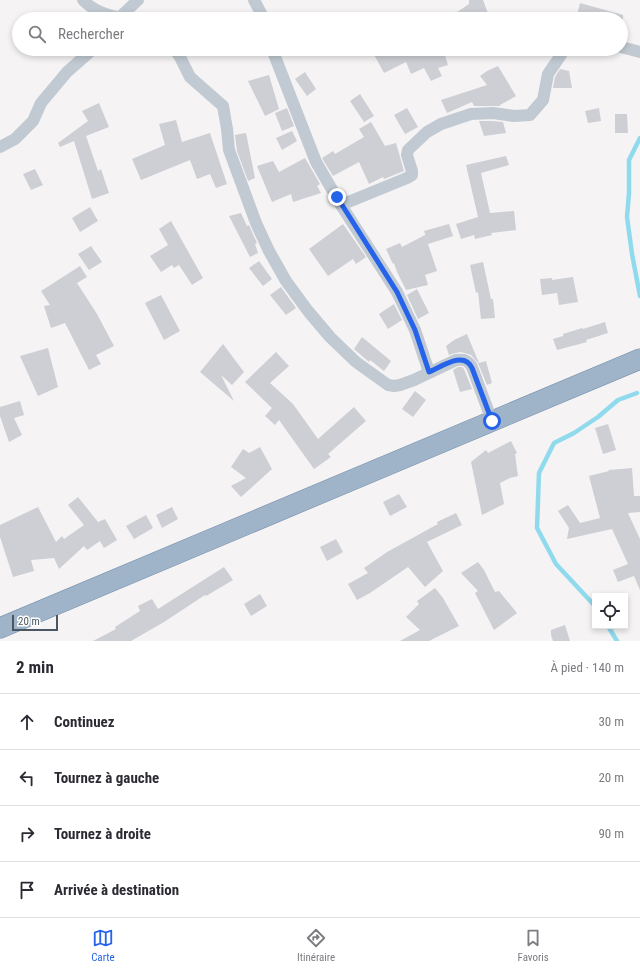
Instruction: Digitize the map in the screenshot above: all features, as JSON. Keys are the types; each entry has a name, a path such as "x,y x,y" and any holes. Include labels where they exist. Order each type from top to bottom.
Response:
{"highway":[{"path":"0,628 640,359"}],"street":[{"path":"83,0 88,5 101,12"},
{"path":"125,12 138,0"},
{"path":"254,0 260,12"},
{"path":"628,49 640,52"},
{"path":"0,147 16,139 33,121 41,103 67,72 85,56"},
{"path":"179,56 190,77 223,106 229,150 256,223 269,251 286,281 308,311 356,362 388,385 400,385 456,360 466,360 472,368 492,421"},
{"path":"275,56 316,162 397,292 415,330 429,372"},
{"path":"342,205 412,175 407,155 408,150 427,132 441,124 471,114 493,113 514,116 530,116 543,100 548,74 560,56"}],"building":[{"path":"469,0 483,0 487,12 457,12 469,4"},
{"path":"580,3 612,12 578,12"},
{"path":"375,56 445,56 448,65 438,68 442,76 431,81 424,68 411,74 406,62 384,73"},
{"path":"498,66 516,96 500,106 474,106 472,102 447,113 441,100 487,85 480,76"},
{"path":"560,69 569,71 572,88 553,88 555,77"},
{"path":"305,72 316,89 307,96 295,79"},
{"path":"269,75 279,109 265,116 248,81"},
{"path":"360,94 374,116 364,122 350,101"},
{"path":"99,103 109,127 86,136 98,171 101,169 109,193 92,199 74,141 60,147 58,143 88,121 82,111"},
{"path":"287,108 294,126 282,131 275,113"},
{"path":"407,108 418,127 405,134 394,115"},
{"path":"599,108 601,121 588,123 585,111"},
{"path":"615,114 627,114 628,133 615,133"},
{"path":"176,120 182,142 210,133 227,184 216,188 210,174 197,179 190,160 141,180 132,159 165,145 159,124"},
{"path":"479,121 503,122 506,133 484,136"},
{"path":"371,122 385,146 396,143 404,171 384,179 383,177 369,184 359,162 333,176 322,158 333,151 335,154 364,137 359,129"},
{"path":"292,131 297,141 282,150 276,138"},
{"path":"246,133 255,178 248,181 237,151 235,135"},
{"path":"506,156 509,165 481,173 490,213 514,211 516,230 491,233 492,235 475,239 474,235 461,239 456,224 478,217 466,165"},
{"path":"305,158 320,184 317,186 321,193 293,202 291,194 272,202 257,166 273,161 279,172"},
{"path":"35,169 43,185 31,190 23,174"},
{"path":"90,207 98,221 80,232 72,218"},
{"path":"241,213 247,226 249,225 257,243 255,244 258,253 250,257 229,216"},
{"path":"171,221 203,278 192,285 179,265 174,268 172,265 161,272 150,256 168,245 159,229"},
{"path":"343,224 366,257 356,264 353,259 328,276 309,249"},
{"path":"449,224 453,236 428,244 424,231"},
{"path":"425,235 437,271 425,275 428,285 406,290 386,249 400,243 402,247"},
{"path":"91,246 102,262 89,270 78,254"},
{"path":"259,261 272,279 263,286 249,268"},
{"path":"483,262 491,299 493,299 495,318 481,319 478,292 476,293 470,265"},
{"path":"80,266 87,277 77,283 97,314 114,346 96,355 101,364 89,370 65,323 51,328 44,306 50,305 41,291"},
{"path":"573,277 578,302 559,305 557,293 542,295 540,279 552,278 552,280"},
{"path":"281,287 296,308 286,315 270,295"},
{"path":"417,289 429,313 418,319 407,295"},
{"path":"161,295 180,331 164,340 145,303"},
{"path":"394,304 402,320 388,329 379,314"},
{"path":"605,322 608,333 586,340 587,342 557,350 553,339 563,336 563,334"},
{"path":"467,334 479,363 486,361 492,383 487,385 478,363 471,355 461,352 449,355 446,346 454,340"},
{"path":"362,337 391,361 384,371 370,360 369,362 354,349"},
{"path":"223,344 244,372 232,385 221,375 234,401 200,372"},
{"path":"48,348 58,387 38,396 20,356"},
{"path":"276,352 289,366 270,383 293,404 318,439 354,407 366,421 328,454 331,457 314,469 279,420 275,425 265,416 272,408 245,382"},
{"path":"458,367 462,367 464,369 472,389 460,392 453,370"},
{"path":"415,391 426,400 413,417 402,409"},
{"path":"20,401 24,415 14,418 22,435 9,442 0,416 0,407"},
{"path":"608,424 616,450 603,454 595,428"},
{"path":"511,441 517,453 515,454 518,476 500,483 504,504 482,515 471,462 486,450 488,453"},
{"path":"260,447 272,469 241,497 231,486 246,478 231,467 243,449 249,453"},
{"path":"632,468 634,496 640,496 640,512 628,513 640,539 640,590 634,576 618,582 613,570 628,564 612,529 567,539 569,528 558,511 568,505 580,523 600,518 589,476 609,471 608,470"},
{"path":"399,494 407,507 390,516 383,502"},
{"path":"78,497 98,522 105,519 117,540 104,548 100,541 87,550 84,546 59,569 54,558 31,560 34,571 13,577 0,537 0,525 38,507 56,542 62,536 64,539 84,525 68,505"},
{"path":"172,507 178,519 162,528 156,515"},
{"path":"456,513 462,525 427,542 443,571 425,587 408,567 357,600 348,584 368,573 364,568 387,552 438,524 437,522"},
{"path":"146,515 153,528 134,539 126,526"},
{"path":"336,539 343,552 327,561 320,547"},
{"path":"478,562 484,570 495,592 499,591 517,613 494,630 475,593 478,591 461,573"},
{"path":"224,567 233,580 206,596 205,595 164,622 131,641 93,641 116,629 115,627 140,611 138,606 152,599 158,609"},
{"path":"435,588 443,598 459,626 429,641 400,641 420,630 406,617 419,604 417,601"},
{"path":"260,594 267,606 251,616 244,604"},
{"path":"565,625 570,641 553,641 551,630"}],"waterway":[{"path":"640,138 629,160 627,217 640,296"},
{"path":"592,603 556,564 537,528 539,473 554,443 574,433 598,417 618,400 637,393"},
{"path":"610,629 617,641"}],"route":[{"path":"337,197 397,292 415,330 429,372 456,360 462,359 470,363 492,421"}]}
